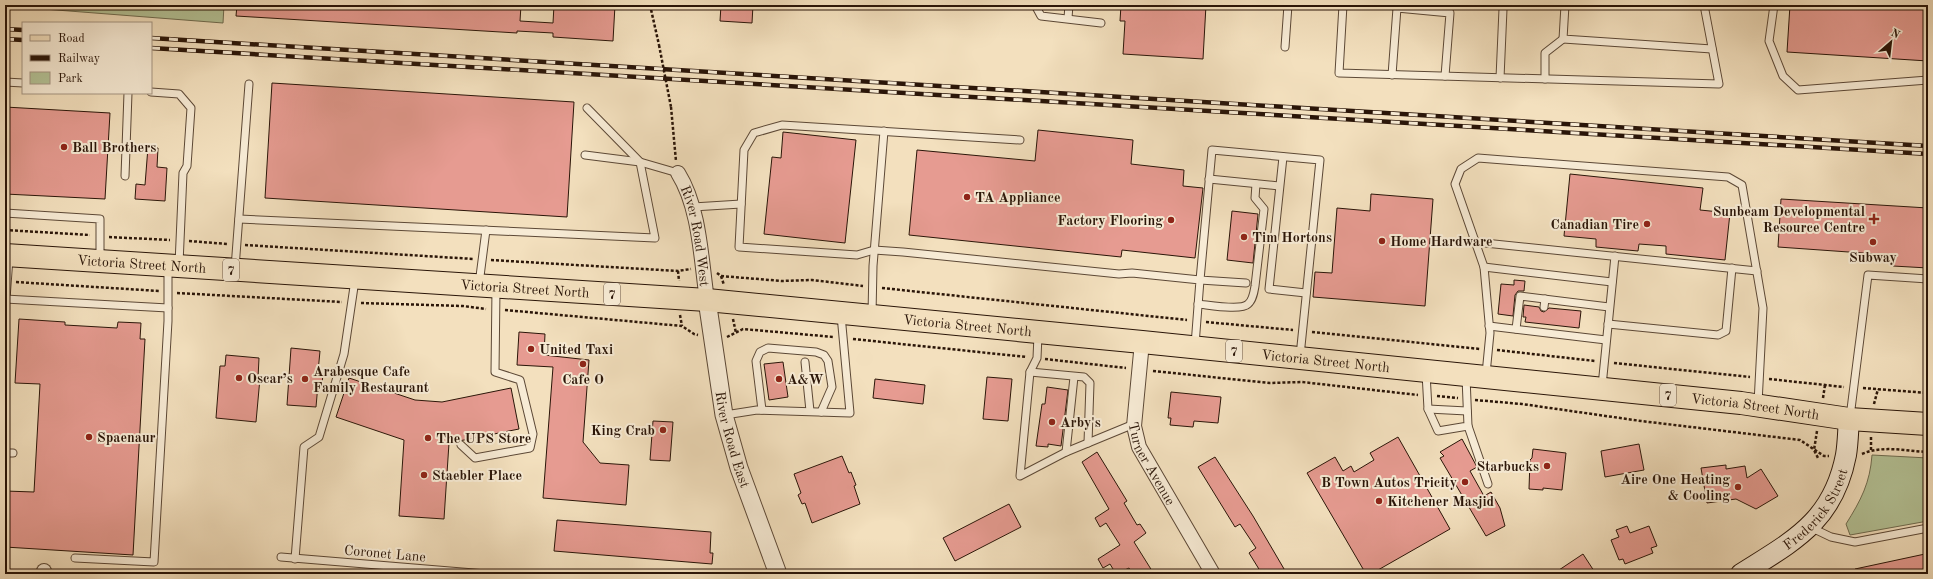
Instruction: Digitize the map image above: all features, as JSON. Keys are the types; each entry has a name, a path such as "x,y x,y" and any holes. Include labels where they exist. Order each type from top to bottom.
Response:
{"main road":[{"name":"Victoria Street North","path":"7,256 707,300 1195,347 1758,405 1849,419 1928,424"},
{"name":"Frederick Street","path":"1741,574 1794,540 1818,520 1830,502 1840,478 1846,455 1849,419"}],"street":[{"name":"River Road West","path":"678,173 684,183 693,207 707,300"},
{"name":"River Road East","path":"707,300 724,415 738,468 778,574"},
{"name":"Turner Avenue","path":"1142,342 1134,424 1139,447 1213,574"}],"lane":[{"path":"1035,5 1041,16 1102,23"},
{"path":"1068,18 1069,5"},
{"path":"1285,47 1288,5"},
{"path":"1343,5 1339,73 1719,84 1704,5"},
{"path":"1563,40 1565,5"},
{"path":"1774,5 1769,40 1783,76 1798,90 1928,80"},
{"path":"1392,75 1397,8 1450,13 1445,76"},
{"path":"1500,78 1503,9"},
{"path":"1545,79 1545,53 1563,40 1712,49"},
{"path":"5,82 22,83"},
{"path":"235,270 249,84"},
{"path":"75,558 154,562 168,292 180,241 183,173 186,166 190,108 179,94 152,92"},
{"path":"125,176 128,94"},
{"path":"239,219 655,238 640,162 587,108"},
{"path":"1020,140 782,125 754,133 744,150 739,246 857,255 874,250 903,252 1119,274 1132,273 1246,284"},
{"path":"872,316 874,250 884,131"},
{"path":"1195,347 1196,321 1212,150 1320,160 1300,358"},
{"path":"585,155 640,162 678,173"},
{"path":"1283,157 1269,289 1306,293"},
{"path":"1488,484 1468,426 1466,399 1488,350 1489,326 1484,267 1455,184 1461,169 1478,158 1728,177 1742,186 1763,308 1758,405"},
{"path":"1210,179 1280,186"},
{"path":"1198,304 1241,308 1248,304 1252,298 1255,286 1264,209 1255,198 1256,184"},
{"path":"693,207 741,204"},
{"path":"5,213 100,219 100,262"},
{"path":"461,445 475,458 530,448 533,434 520,380 495,372 496,310 488,286 482,259 486,230"},
{"path":"1475,242 1757,271"},
{"path":"7,256 6,299 168,308"},
{"path":"1602,389 1615,256"},
{"path":"1484,267 1612,282"},
{"path":"1608,324 1718,335 1726,331 1732,268"},
{"path":"1849,419 1868,275 1928,279"},
{"path":"295,558 304,447 319,437 344,354 355,278"},
{"path":"1516,329 1520,296 1545,299 1565,306 1609,307"},
{"path":"1544,307 1545,299"},
{"path":"724,415 762,410 850,413 841,313"},
{"path":"1541,332 1542,324"},
{"path":"1489,326 1606,340"},
{"path":"1563,335 1564,326"},
{"path":"1038,332 1037,358 1030,372 1020,476 1066,452 1134,424"},
{"path":"762,410 756,361 760,352 768,348 816,352 824,355 828,361 832,387 821,412"},
{"path":"805,362 810,412"},
{"path":"1426,371 1428,409 1438,431 1468,426"},
{"path":"1030,372 1084,377 1090,383 1088,443"},
{"path":"1066,452 1074,377"},
{"path":"1428,409 1467,411"},
{"path":"5,453 13,453"},
{"path":"1810,526 1831,537 1855,542 1928,528"},
{"name":"Coronet Lane","path":"281,557 486,574"}],"path":[{"path":"650,5 671,107 675,149"},
{"name":"Victoria Street North","path":"5,230 482,259 678,273 686,269"},
{"name":"Victoria Street North","path":"712,270 721,276 782,281 812,280 1196,321 1840,386"},
{"path":"721,276 722,280"},
{"name":"Victoria Street North","path":"7,281 168,292 351,302 463,306 682,326 694,334"},
{"path":"680,321 682,326"},
{"path":"736,327 736,333"},
{"name":"Victoria Street North","path":"729,337 743,329 843,338 1124,368"},
{"name":"Victoria Street North","path":"1149,370 1270,383 1302,382 1522,404 1641,421 1800,440 1824,456"},
{"path":"1824,392 1825,385"},
{"path":"1868,388 1928,393"},
{"path":"1875,396 1878,389"},
{"path":"1815,444 1814,450 1818,458"},
{"path":"1870,444 1871,450"},
{"path":"1862,454 1871,450 1879,449 1928,452"}],"green space":[{"path":"5,5 224,5 223,23"},
{"path":"1872,455 1928,458 1928,521 1850,535 1846,524 1864,491"}],"building":[{"path":"237,5 521,5 520,21 553,23 554,5 615,5 613,41 553,37 553,33 517,31 517,33 236,16"},
{"path":"721,5 753,5 752,23 720,21"},
{"path":"1121,5 1206,5 1203,59 1123,54 1125,21 1120,21"},
{"path":"1790,5 1928,5 1928,61 1787,52"},
{"path":"272,83 574,102 567,217 265,198"},
{"name":"Ball Brothers","path":"5,107 110,113 105,199 5,194"},
{"path":"1038,130 1133,140 1131,164 1184,170 1183,186 1203,188 1195,258 1122,250 1121,257 909,235 917,150 1035,161"},
{"path":"783,132 856,140 845,243 764,234 772,157 781,158"},
{"path":"148,147 158,148 157,167 167,168 165,201 135,199 136,184 145,185"},
{"name":"Canadian Tire","path":"1570,174 1703,188 1700,210 1730,213 1725,260 1666,254 1666,246 1639,244 1638,251 1596,247 1596,239 1564,236"},
{"name":"Home Hardware","path":"1371,194 1433,199 1425,306 1313,297 1315,272 1332,273 1337,208 1370,211"},
{"path":"1781,199 1928,208 1928,268 1893,266 1894,260 1877,259 1877,254 1778,247"},
{"name":"Tim Hortons","path":"1232,211 1258,214 1253,263 1227,260"},
{"path":"1514,280 1525,281 1524,291 1518,291 1515,295 1513,316 1498,314 1501,284 1514,285"},
{"path":"1524,305 1539,307 1541,311 1544,312 1549,308 1581,311 1579,328 1525,322 1526,317 1523,317"},
{"name":"Spaenaur","path":"19,319 65,322 65,325 117,328 118,322 141,323 140,339 145,339 133,555 5,547 5,491 34,492 40,384 15,383"},
{"path":"519,332 545,334 544,355 589,360 583,442 600,463 629,465 626,505 543,498 553,367 517,365"},
{"name":"Arabesque Cafe Family Restaurant","path":"291,348 320,351 318,372 323,373 322,385 318,384 316,407 287,405"},
{"path":"226,355 259,358 258,378 260,378 256,422 216,418 220,366 225,366"},
{"path":"783,362 788,397 769,400 764,364"},
{"path":"987,377 1012,379 1008,421 983,419"},
{"name":"Staebler Place","path":"349,378 415,400 442,402 511,388 519,429 449,443 444,519 399,516 404,440 336,417"},
{"path":"875,379 925,385 923,404 873,398"},
{"path":"1047,387 1068,390 1061,446 1048,444 1048,447 1036,446 1042,404 1045,404"},
{"path":"1171,392 1221,397 1218,423 1194,421 1193,427 1170,425 1171,418 1168,418"},
{"path":"653,421 673,422 670,461 650,460"},
{"name":"Kitchener Masjid","path":"1398,437 1450,529 1378,570 1381,574 1366,574 1307,473 1335,457 1343,471 1351,466 1354,472 1374,460 1370,453"},
{"name":"B Town Autos Tricity","path":"1462,439 1477,467 1470,471 1484,496 1491,492 1500,508 1505,526 1486,536 1440,458 1444,456 1440,452"},
{"path":"1639,444 1644,470 1605,477 1601,451"},
{"name":"Starbucks","path":"1533,449 1566,453 1562,490 1543,488 1543,490 1529,489 1530,460 1532,458"},
{"path":"1097,452 1127,501 1124,503 1137,525 1140,524 1146,533 1134,542 1154,574 1127,574 1131,571 1129,568 1116,574 1110,564 1103,568 1098,559 1120,545 1106,523 1100,527 1095,518 1109,509 1082,462"},
{"path":"842,456 856,485 854,486 860,504 812,523 805,503 802,504 798,495 801,493 794,474"},
{"path":"1215,457 1253,516 1287,574 1262,574 1249,553 1256,548 1240,524 1235,527 1198,467"},
{"name":"Aire One Heating & Cooling","path":"1726,465 1726,469 1745,466 1747,478 1761,469 1778,496 1756,509 1736,499 1707,503 1701,468"},
{"path":"1009,504 1021,527 955,561 943,538"},
{"path":"557,520 711,532 710,553 713,553 712,564 554,551"},
{"path":"1627,526 1630,533 1649,526 1657,546 1651,548 1653,553 1625,564 1623,559 1619,560 1611,540 1619,537 1616,530"},
{"path":"1583,554 1596,574 1553,574"},
{"path":"1925,554 1928,574 1856,574 1855,569"}],"railway":[{"path":"5,29 22,30"},
{"path":"152,38 1928,146"},
{"path":"5,39 22,40"},
{"path":"152,48 1928,154"}],"place":[{"name":"Ball Brothers","path":"64,147"},
{"name":"TA Appliance","path":"967,197"},
{"name":"Sunbeam Developmental Resource Centre","path":"1874,219"},
{"name":"Factory Flooring","path":"1171,220"},
{"name":"Canadian Tire","path":"1647,224"},
{"name":"Tim Hortons","path":"1244,237"},
{"name":"Home Hardware","path":"1382,241"},
{"name":"Subway","path":"1873,242"},
{"name":"United Taxi","path":"531,349"},
{"name":"Cafe O","path":"583,364"},
{"name":"Oscar’s","path":"239,378"},
{"name":"Arabesque Cafe Family Restaurant","path":"305,379"},
{"name":"A&W","path":"779,379"},
{"name":"Arby's","path":"1052,422"},
{"name":"King Crab","path":"663,430"},
{"name":"Spaenaur","path":"89,437"},
{"name":"The UPS Store","path":"428,438"},
{"name":"Starbucks","path":"1547,466"},
{"name":"Staebler Place","path":"424,475"},
{"name":"B Town Autos Tricity","path":"1465,482"},
{"name":"Aire One Heating & Cooling","path":"1738,487"},
{"name":"Kitchener Masjid","path":"1379,501"}]}
